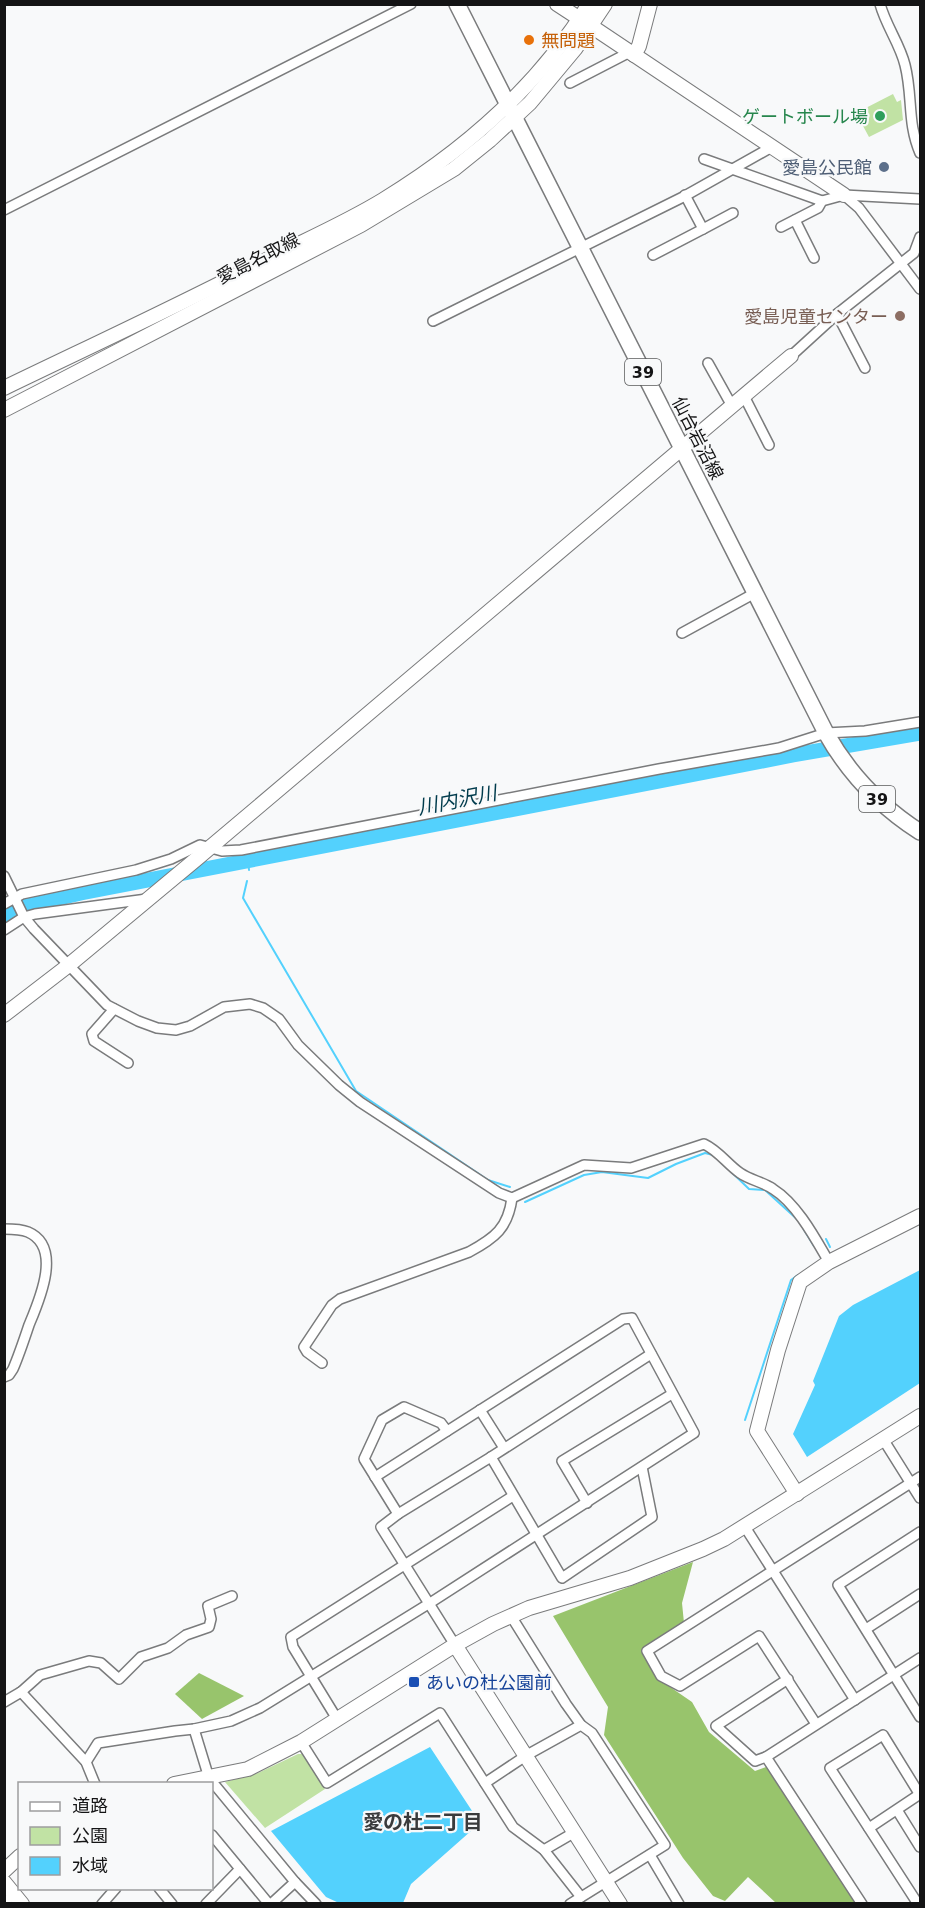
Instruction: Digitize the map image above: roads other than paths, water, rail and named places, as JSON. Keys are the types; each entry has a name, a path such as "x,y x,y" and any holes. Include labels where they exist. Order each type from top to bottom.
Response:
{"main road":[{"name":"仙台岩沼線","path":"457,4 828,736 868,790 884,806 921,832"}],"street":[{"path":"4,210 411,4"},
{"path":"557,4 770,148 844,195 859,208 921,289"},
{"path":"511,111 557,72 585,23 590,4"},
{"path":"585,23 605,4"},
{"path":"570,83 632,53 639,46 650,4"},
{"path":"880,4 908,75 911,127 921,153"},
{"name":"愛島名取線","path":"4,388 196,297 382,201 424,174 477,133 511,111"},
{"name":"愛島名取線","path":"4,410 362,225 454,169 490,140 511,111"},
{"path":"433,321 685,195 770,148"},
{"path":"704,159 822,201 844,195 921,199"},
{"path":"685,195 703,229"},
{"path":"781,227 818,208 822,201"},
{"path":"653,255 733,213"},
{"path":"795,220 814,258"},
{"path":"4,1015 155,894 682,449 837,314 914,253 921,237"},
{"path":"837,314 866,368"},
{"path":"708,363 732,406"},
{"path":"744,396 769,445"},
{"path":"682,633 755,593"},
{"path":"205,852 241,850 779,748 828,736 921,722"},
{"path":"4,904 17,899 22,894 154,865 200,845 205,852"},
{"path":"4,876 24,915 34,929 107,1005 138,1021 168,1030 190,1026 224,1007 250,1004 263,1008 279,1019 298,1045 360,1102 499,1193 512,1198 584,1165 631,1168 704,1144 718,1152 739,1172 775,1190 788,1202 813,1234 829,1262"},
{"path":"4,930 24,915 155,894"},
{"path":"114,1009 92,1034 94,1041 128,1063"},
{"path":"322,1363 304,1347 332,1305 340,1299 469,1252 482,1245 500,1231 510,1211 512,1198"},
{"path":"797,1494 757,1431 778,1350 800,1282 829,1262 921,1216"},
{"path":"4,1229 20,1230 34,1236 43,1247 46,1268 42,1295 13,1369 9,1375 4,1377"},
{"path":"86,1762 98,1743 194,1729 231,1721 272,1702 430,1604 694,1433 632,1318 623,1319 375,1477"},
{"path":"620,1904 381,1527 651,1354"},
{"path":"586,1503 562,1461 672,1394"},
{"path":"398,1514 364,1460 382,1420 404,1407 441,1423 447,1431"},
{"path":"480,1410 504,1448"},
{"path":"186,1782 248,1769 302,1742 455,1645 493,1624 529,1608 630,1578 703,1549 745,1527 921,1416"},
{"path":"883,1439 921,1498"},
{"path":"490,1457 562,1578 652,1518 642,1467"},
{"path":"816,1724 759,1636 680,1686 662,1676 647,1651 921,1477"},
{"path":"337,1719 293,1647 291,1637 513,1496"},
{"path":"745,1527 855,1700"},
{"path":"921,1532 838,1585 921,1717"},
{"path":"866,1629 921,1594"},
{"path":"4,1702 21,1692 40,1675 89,1662 101,1663 119,1679 141,1657 168,1648 186,1635 209,1627 211,1619 208,1606 232,1596"},
{"path":"511,1616 566,1704 581,1725 592,1733 665,1845 570,1904"},
{"path":"788,1678 716,1726 755,1761 766,1757 921,1658"},
{"path":"21,1692 86,1762 94,1782"},
{"path":"302,1742 327,1783 440,1713 513,1827 543,1850 581,1897"},
{"path":"485,1783 527,1755 581,1725"},
{"path":"194,1729 209,1778 212,1782"},
{"path":"869,1828 920,1795 883,1735 830,1768 918,1904"},
{"path":"766,1757 862,1904"},
{"path":"213,1783 316,1904"},
{"path":"897,1810 921,1847"},
{"path":"543,1850 575,1832"},
{"path":"213,1836 270,1904 295,1882"},
{"path":"650,1855 680,1904"},
{"path":"4,1871 18,1858"},
{"path":"206,1904 240,1869"},
{"path":"4,1882 22,1904"},
{"path":"102,1904 114,1890"},
{"path":"161,1890 172,1904"}],"water":[{"path":"920,1270 920,1383 807,1457 793,1434 815,1385 813,1381 839,1316 853,1305"},
{"path":"430,1747 480,1823 411,1884 403,1903 339,1903 326,1897 271,1831"}],"waterway":[{"name":"川内沢川","path":"4,916 12,909 81,893 793,755 920,733"},
{"path":"248,861 249,870"},
{"path":"247,881 243,898 356,1091 488,1180 510,1187"},
{"path":"525,1202 584,1175 602,1172 648,1178 705,1153 713,1155"},
{"path":"720,1161 749,1189 765,1190 799,1221"},
{"path":"803,1228 814,1246"},
{"path":"826,1239 830,1247"},
{"path":"745,1420 791,1280 798,1275"}],"place":[{"name":"無問題","path":"529,40"},
{"name":"ゲートボール場","path":"880,116"},
{"name":"愛島公民館","path":"884,167"},
{"name":"愛島児童センター","path":"900,316"},
{"name":"あいの杜公園前","path":"414,1682"}],"district":[{"name":"愛の杜二丁目","path":"423,1822"}]}
